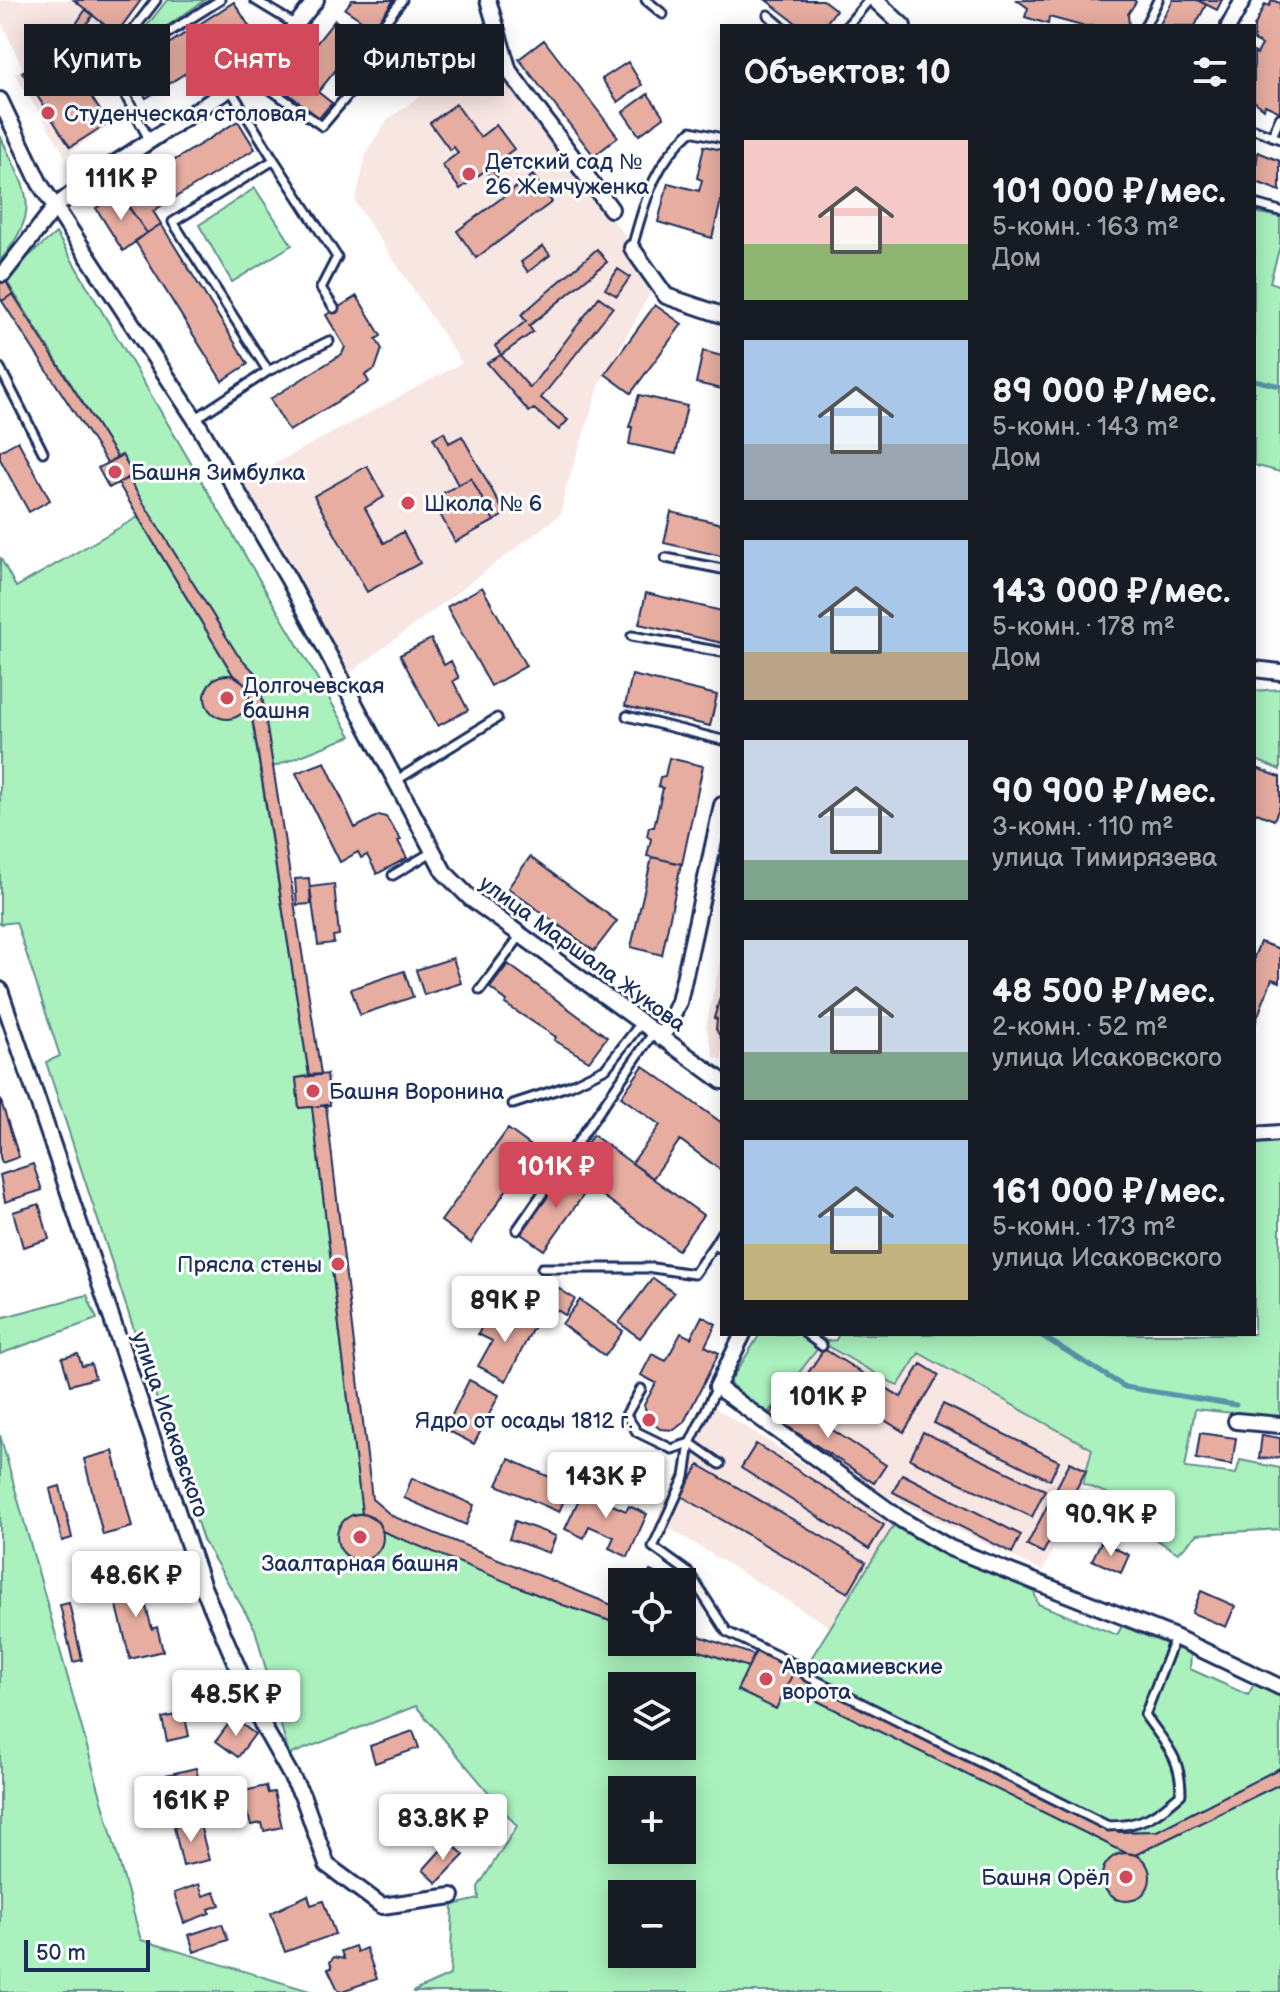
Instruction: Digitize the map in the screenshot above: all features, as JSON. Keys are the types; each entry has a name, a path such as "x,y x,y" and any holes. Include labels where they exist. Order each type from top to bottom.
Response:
{"street":[{"path":"297,24 316,0"},
{"path":"488,0 509,71 611,209"},
{"path":"875,0 896,23"},
{"path":"896,23 897,0"},
{"path":"1230,24 1243,0"},
{"path":"3,274 56,206 219,96"},
{"name":"улица Маршала Жукова","path":"0,100 40,184 195,419 289,580 397,780 432,852 461,890 720,1080"},
{"path":"632,248 666,296 720,314"},
{"path":"1256,669 1280,672"},
{"path":"652,1031 679,1002 720,814"},
{"name":"улица Исаковского","path":"0,990 203,1587 262,1724 303,1797 327,1865 382,1906 452,1896"},
{"path":"1256,1135 1280,1133"},
{"path":"742,1336 717,1387 879,1504 950,1548 1175,1637 1280,1687"},
{"path":"1236,1421 1280,1425"}],"lane":[{"path":"138,24 156,0"},
{"path":"170,32 220,0"},
{"path":"255,0 294,24"},
{"path":"280,96 322,126 354,88 341,79 402,0"},
{"path":"646,0 663,14"},
{"path":"849,24 869,0"},
{"path":"1146,24 1158,0"},
{"path":"768,15 779,24"},
{"path":"126,96 150,141"},
{"path":"234,96 337,257 321,288 334,308"},
{"path":"1256,130 1276,137 1280,118"},
{"path":"632,248 651,180 679,142 691,131 720,138"},
{"path":"268,371 173,222 274,160"},
{"path":"1256,205 1280,211"},
{"path":"195,419 268,371 329,341"},
{"path":"0,368 43,452"},
{"path":"666,558 720,569"},
{"path":"632,636 720,652"},
{"path":"627,716 720,739"},
{"path":"397,780 497,718"},
{"path":"393,875 432,852"},
{"path":"480,990 521,935"},
{"path":"513,1104 571,1085 606,1068 652,1031"},
{"path":"517,1230 652,1031"},
{"path":"542,1268 653,1268 694,1274 720,1235"},
{"path":"714,1245 720,1248"},
{"path":"809,1336 822,1346"},
{"path":"717,1387 690,1443 685,1477 653,1547 689,1573 727,1632 796,1665 807,1676 1108,1826 1134,1826 1165,1809 1181,1794 1181,1771 1172,1751 1145,1715 1175,1637"},
{"path":"641,1389 626,1415 637,1432 672,1449 690,1443"},
{"path":"690,1443 720,1464"}],"shaded area":[{"path":"0,0 144,0 126,24 24,24 24,89 15,74 23,69 0,19"},
{"path":"504,74 594,197 659,277 600,384 565,491 561,514 350,673 241,482 462,363 355,202 367,151 387,120 420,96 504,96"},
{"path":"29,96 93,96 111,125 65,155"},
{"path":"720,962 720,1058 714,1057 706,1026"},
{"path":"822,1343 918,1353 1093,1449 1083,1484 1043,1571 874,1490 767,1414"},
{"path":"711,1405 896,1522 832,1628 656,1520"}],"green space":[{"path":"167,0 205,0 170,24 148,24"},
{"path":"0,135 23,186 26,212 14,242 0,261"},
{"path":"255,188 292,245 232,282 199,225"},
{"path":"1256,212 1280,217 1280,246 1270,282 1280,286 1280,472 1256,466"},
{"path":"56,233 351,736 273,767 259,677 237,654 128,478 133,475 122,455 117,457 4,277"},
{"path":"138,517 233,675 214,678 205,693 209,710 221,716 236,716 249,702 309,1075 296,1078 299,1108 312,1107 362,1513 353,1514 340,1526 339,1540 343,1551 353,1558 367,1559 381,1547 382,1531 608,1620 608,1656 696,1656 696,1650 748,1667 738,1691 776,1708 787,1686 1126,1853 1116,1854 1103,1868 1103,1886 1116,1900 1135,1900 1148,1887 1148,1868 1135,1855 1280,1784 1280,1992 412,1992 450,1975 453,1905 479,1899 478,1887 517,1826 416,1706 289,1755 255,1629 203,1540 46,1062 60,1056 16,922 0,924 0,557 16,587"},
{"path":"1280,689 1280,770 1256,760 1256,691"},
{"path":"1280,1141 1280,1418 1195,1409 1185,1468 1236,1474 1240,1460 1280,1468 1280,1529 1198,1534 1178,1553 1146,1533 1124,1500 1083,1484 1092,1449 919,1353 898,1386 822,1343 767,1414 729,1383 759,1336 820,1336 827,1341 836,1340 838,1336 1256,1336 1256,1144"},
{"path":"87,1295 97,1319 0,1354 0,1318"},
{"path":"0,1435 141,1940 313,1992 0,1992"},
{"path":"896,1522 1034,1592 1038,1604 1117,1635 1122,1626 1191,1654 1190,1669 1248,1695 1255,1682 1280,1695 1280,1768 1157,1831 1119,1832 800,1676"}],"building":[{"path":"74,0 141,0 123,24 104,24"},
{"path":"352,0 394,0 376,24 367,24 345,9"},
{"path":"766,0 823,0 836,10 826,24 797,24"},
{"path":"1017,0 1136,2 1128,14 1129,24 1075,24 1049,17 1048,24 1025,17 1028,8"},
{"path":"1173,0 1197,0 1206,5 1196,24 1160,24"},
{"path":"1197,0 1222,0 1217,10"},
{"path":"1272,0 1280,3 1280,112 1265,105 1264,109 1256,103 1256,53 1262,45 1256,42 1255,24 1265,4 1269,6"},
{"path":"234,2 248,24 200,24"},
{"path":"86,9 93,15 86,24 76,24"},
{"path":"335,20 340,24 335,24 335,71 319,91 319,40"},
{"path":"186,33 186,73 170,83 170,43"},
{"path":"544,40 618,137 594,156 519,59"},
{"path":"628,62 642,85 618,102 602,79"},
{"path":"319,93 332,103 319,118 291,96 319,96"},
{"path":"648,94 664,117 639,135 623,112"},
{"path":"37,96 91,96 108,123 70,147"},
{"path":"456,104 480,137 496,125 514,149 460,189 442,165 458,153 454,147 450,150 430,123"},
{"path":"238,121 255,149 153,211 161,224 147,233 120,194"},
{"path":"704,146 720,150 720,205 712,238 658,222 668,183 699,191 702,180 697,178"},
{"path":"1258,152 1280,161 1280,191 1256,182"},
{"path":"490,167 509,193 503,196 485,170"},
{"path":"533,175 552,202 476,258 457,231"},
{"path":"119,194 147,233 123,251 96,208"},
{"path":"161,224 248,364 222,381 135,241"},
{"path":"543,246 550,255 528,272 521,262"},
{"path":"597,249 607,262 529,326 533,332 501,355 495,346 526,321 521,315"},
{"path":"618,269 630,277 617,296 605,289"},
{"path":"0,270 13,294 2,301 0,298"},
{"path":"13,294 117,457 107,463 2,301"},
{"path":"357,296 381,336 376,339 382,349 375,369 365,375 369,382 289,431 270,399 342,354 345,347 326,315"},
{"path":"599,297 613,307 541,398 568,420 559,430 534,409 529,412 487,363 501,355 530,388"},
{"path":"655,305 682,324 631,393 605,374"},
{"path":"703,351 720,355 720,389 696,383"},
{"path":"639,395 687,406 676,454 629,444 632,427 629,427"},
{"path":"444,432 449,443 462,436 505,514 494,521 471,478 458,485 433,438"},
{"path":"18,441 50,500 29,512 0,459 0,451"},
{"name":"Башня Зимбулка","path":"122,455 133,475 109,488 98,468"},
{"path":"367,466 384,497 365,508 384,543 403,532 420,563 367,592 314,496"},
{"path":"128,478 237,654 259,677 321,1074 309,1075 247,685 233,675 118,483"},
{"path":"471,478 494,521 455,542 432,499"},
{"path":"671,512 720,524 720,556 664,543"},
{"path":"482,587 526,666 491,686 447,607"},
{"path":"646,593 720,611 720,643 639,624"},
{"path":"431,639 444,665 451,661 459,678 453,681 468,710 438,726 400,655"},
{"name":"Долгочевская башня","path":"227,675 242,682 249,697 242,712 227,719 212,712 205,697 212,682"},
{"path":"632,675 717,695 710,726 625,706"},
{"path":"669,758 703,766 682,864 647,856 651,839 647,836 649,827 654,827 663,788 658,786 660,777 665,776"},
{"path":"325,762 355,828 379,815 386,817 401,840 398,841 407,858 377,874 367,855 361,858 358,852 340,862 296,773"},
{"path":"1256,768 1280,777 1280,806 1274,820 1256,813"},
{"path":"530,857 617,921 594,951 508,888"},
{"path":"652,857 681,864 662,955 631,947"},
{"path":"309,878 311,904 297,905 295,879"},
{"path":"334,884 339,935 333,936 334,943 318,945 310,887"},
{"path":"1260,942 1280,949 1280,982 1272,979 1256,1021 1256,952"},
{"path":"453,958 461,983 424,995 416,970"},
{"path":"508,964 607,1037 589,1061 505,1004 507,1001 490,988"},
{"path":"404,971 413,997 360,1015 351,989"},
{"path":"720,998 720,1036 716,1029 717,1019 714,1018"},
{"path":"643,1066 720,1122 720,1170 680,1140 653,1178 632,1163 660,1125 621,1097"},
{"name":"Башня Воронина","path":"327,1074 330,1105 299,1108 296,1078"},
{"path":"0,1098 19,1157 2,1163 0,1157"},
{"name":"Прясла стены","path":"326,1105 372,1499 392,1516 608,1603 608,1620 382,1531 378,1522 362,1513 312,1107"},
{"path":"508,1129 534,1148 471,1243 441,1221"},
{"path":"593,1135 703,1215 678,1250 567,1170"},
{"path":"33,1164 42,1190 5,1202 0,1175"},
{"path":"567,1170 590,1186 544,1250 521,1234"},
{"path":"39,1204 49,1239 23,1247 13,1212"},
{"path":"653,1278 674,1293 640,1338 619,1323"},
{"path":"550,1283 575,1299 565,1315 540,1299"},
{"path":"580,1300 623,1331 605,1356 562,1324"},
{"path":"508,1310 535,1324 506,1381 478,1366 492,1341 478,1334 485,1321 498,1328"},
{"path":"702,1316 716,1324 705,1346 719,1353 684,1422 674,1430 660,1429 649,1420 644,1405 656,1383 641,1375 652,1354 666,1361 681,1333 691,1338"},
{"path":"824,1349 901,1397 921,1364 939,1375 904,1432 808,1373"},
{"path":"78,1354 82,1366 91,1364 95,1378 70,1385 62,1358"},
{"path":"469,1380 499,1395 474,1444 445,1429"},
{"path":"782,1397 886,1465 874,1483 770,1415"},
{"path":"943,1404 1059,1461 1050,1480 934,1423"},
{"path":"923,1432 1045,1490 1032,1517 910,1459"},
{"path":"1200,1433 1236,1438 1232,1465 1196,1459"},
{"path":"1262,1435 1280,1438 1280,1457 1259,1459"},
{"path":"756,1444 884,1525 869,1549 741,1468"},
{"path":"113,1451 132,1527 103,1535 84,1459"},
{"path":"509,1459 570,1486 559,1512 497,1485"},
{"path":"1070,1462 1086,1470 1043,1553 1027,1545"},
{"path":"699,1465 866,1562 848,1593 681,1496"},
{"path":"902,1474 1021,1535 1012,1553 893,1492"},
{"path":"412,1478 474,1505 466,1525 404,1498"},
{"path":"587,1482 605,1490 601,1500 626,1511 629,1506 647,1514 628,1557 609,1548 614,1537 589,1526 584,1538 565,1529"},
{"path":"60,1486 72,1538 62,1541 50,1489"},
{"name":"Заалтарная башня","path":"360,1514 376,1521 383,1537 376,1553 360,1560 344,1553 337,1537 344,1521"},
{"path":"515,1521 556,1536 549,1553 509,1539"},
{"path":"1101,1542 1129,1555 1121,1573 1092,1560"},
{"path":"144,1577 149,1597 144,1599 152,1629 157,1627 163,1651 130,1659 112,1585"},
{"path":"1201,1591 1235,1606 1226,1627 1192,1613"},
{"path":"69,1603 82,1660 73,1662 60,1605"},
{"path":"696,1635 754,1655 748,1667 696,1650"},
{"name":"Авраамиевские ворота","path":"757,1649 796,1667 776,1709 737,1690"},
{"path":"793,1673 1119,1832 1157,1831 1280,1768 1280,1784 1135,1855 1126,1853 787,1686"},
{"path":"184,1713 189,1736 167,1741 162,1718"},
{"path":"233,1718 255,1734 238,1757 216,1741"},
{"path":"413,1731 419,1748 375,1763 370,1746"},
{"path":"196,1768 202,1795 172,1802 166,1775"},
{"path":"266,1786 268,1793 274,1792 282,1827 264,1831 262,1823 251,1825 240,1792"},
{"path":"199,1821 209,1860 183,1866 174,1827"},
{"path":"449,1841 464,1855 437,1883 423,1870"},
{"name":"Башня Орёл","path":"1126,1853 1143,1860 1150,1877 1143,1894 1126,1901 1109,1894 1102,1877 1109,1860"},
{"path":"199,1884 203,1896 215,1892 220,1905 209,1909 210,1913 184,1923 174,1893"},
{"path":"308,1895 311,1905 323,1901 335,1934 285,1952 271,1913"},
{"path":"222,1924 228,1940 194,1952 189,1935"},
{"path":"355,1946 357,1952 366,1948 377,1979 339,1992 328,1969 332,1968 330,1962 334,1957 344,1959 341,1951"}],"waterway":[{"path":"1256,380 1280,386"},
{"path":"1042,1336 1125,1387 1236,1405"}],"place":[{"name":"Студенческая столовая","path":"48,113"},
{"name":"Детский сад № 26 Жемчуженка","path":"469,174"},
{"name":"Башня Зимбулка","path":"115,472"},
{"name":"Школа № 6","path":"408,503"},
{"name":"Долгочевская башня","path":"227,698"},
{"name":"Башня Воронина","path":"313,1091"},
{"name":"Прясла стены","path":"338,1264"},
{"name":"Ядро от осады 1812 г.","path":"649,1420"},
{"name":"Заалтарная башня","path":"360,1537"},
{"name":"Авраамиевские ворота","path":"766,1679"},
{"name":"Башня Орёл","path":"1126,1877"}]}
